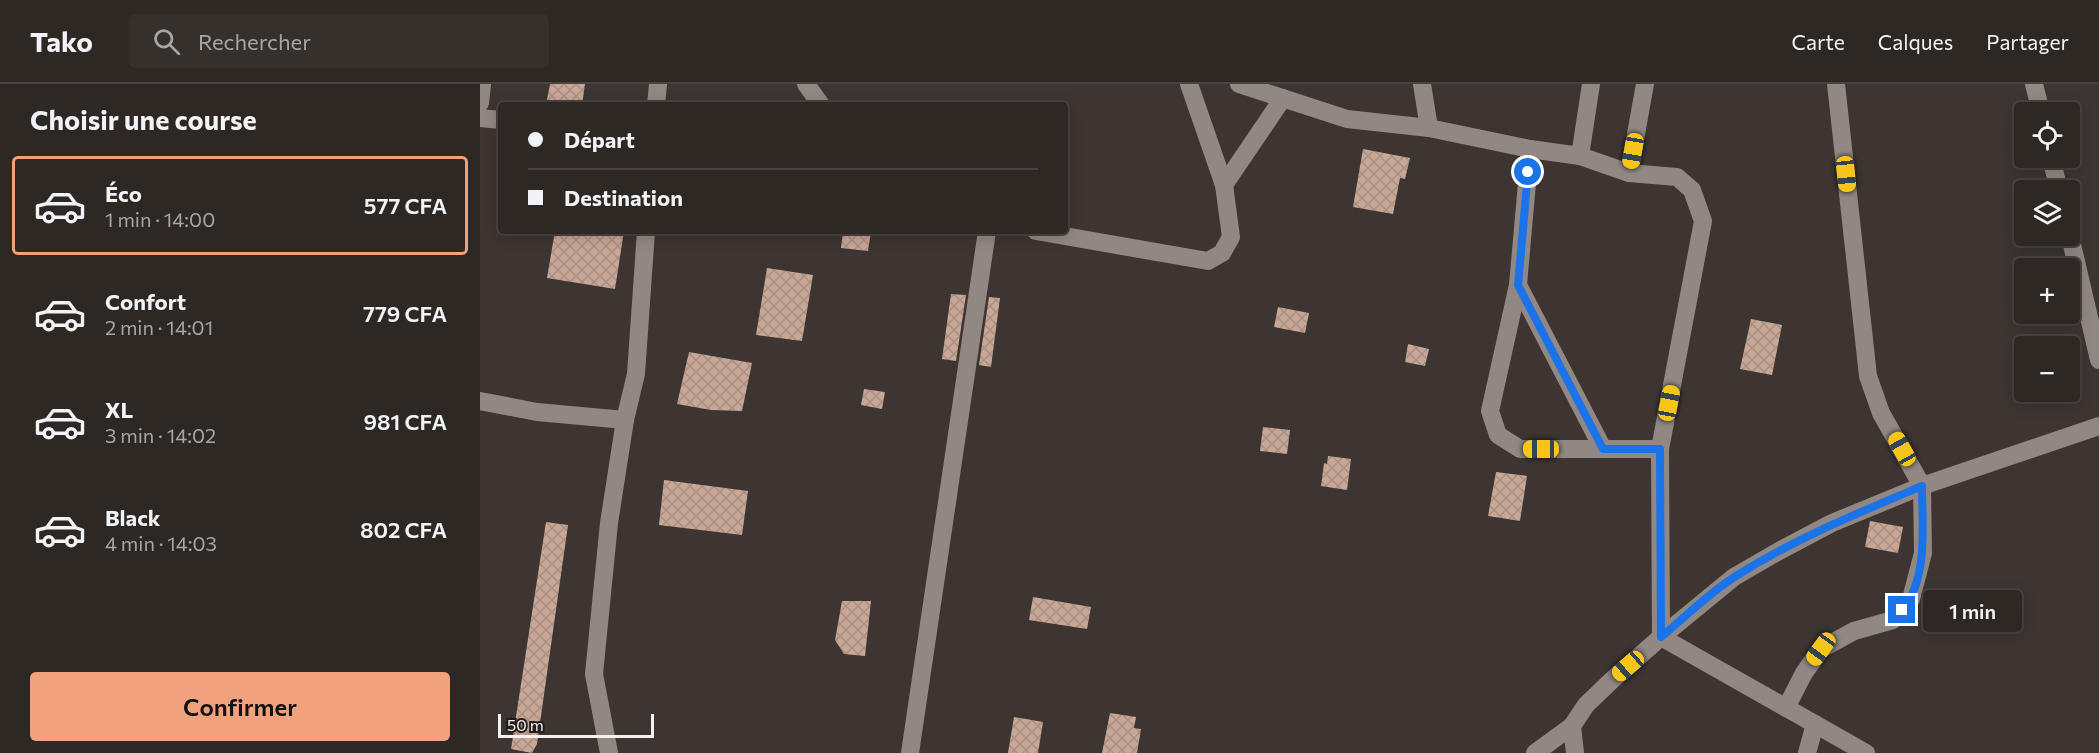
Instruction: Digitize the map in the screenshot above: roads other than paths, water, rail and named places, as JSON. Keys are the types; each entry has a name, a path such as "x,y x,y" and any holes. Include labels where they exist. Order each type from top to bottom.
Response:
{"street":[{"path":"480,103 482,84"},
{"path":"656,102 658,84"},
{"path":"806,84 819,102"},
{"path":"1053,234 1208,261 1222,253 1231,237 1224,185 1189,84"},
{"path":"1239,84 1347,119 1429,128 1530,149 1580,156 1629,173 1677,177 1692,190 1703,220 1660,449 1661,637"},
{"path":"1422,84 1429,128"},
{"path":"1580,156 1592,84"},
{"path":"1629,173 1645,84"},
{"path":"1786,708 1804,673 1821,649 1854,632 1893,620 1911,599 1923,553 1922,486 1881,413 1868,376 1836,84"},
{"path":"2034,84 2038,102"},
{"path":"1224,185 1283,98"},
{"path":"480,117 498,120"},
{"path":"1530,149 1518,285 1490,411 1498,435 1520,449 1660,449"},
{"path":"609,753 594,674 609,523 625,420 636,374 646,234"},
{"path":"910,753 987,234"},
{"path":"2072,246 2099,360"},
{"path":"1518,285 1603,449"},
{"path":"480,401 537,412 625,420"},
{"path":"1535,753 1572,726 1586,705 1612,680 1734,577 1832,523 1922,486 2099,426"},
{"path":"1661,637 1866,753"},
{"path":"1807,753 1815,724"},
{"path":"1572,726 1575,753"}]}
